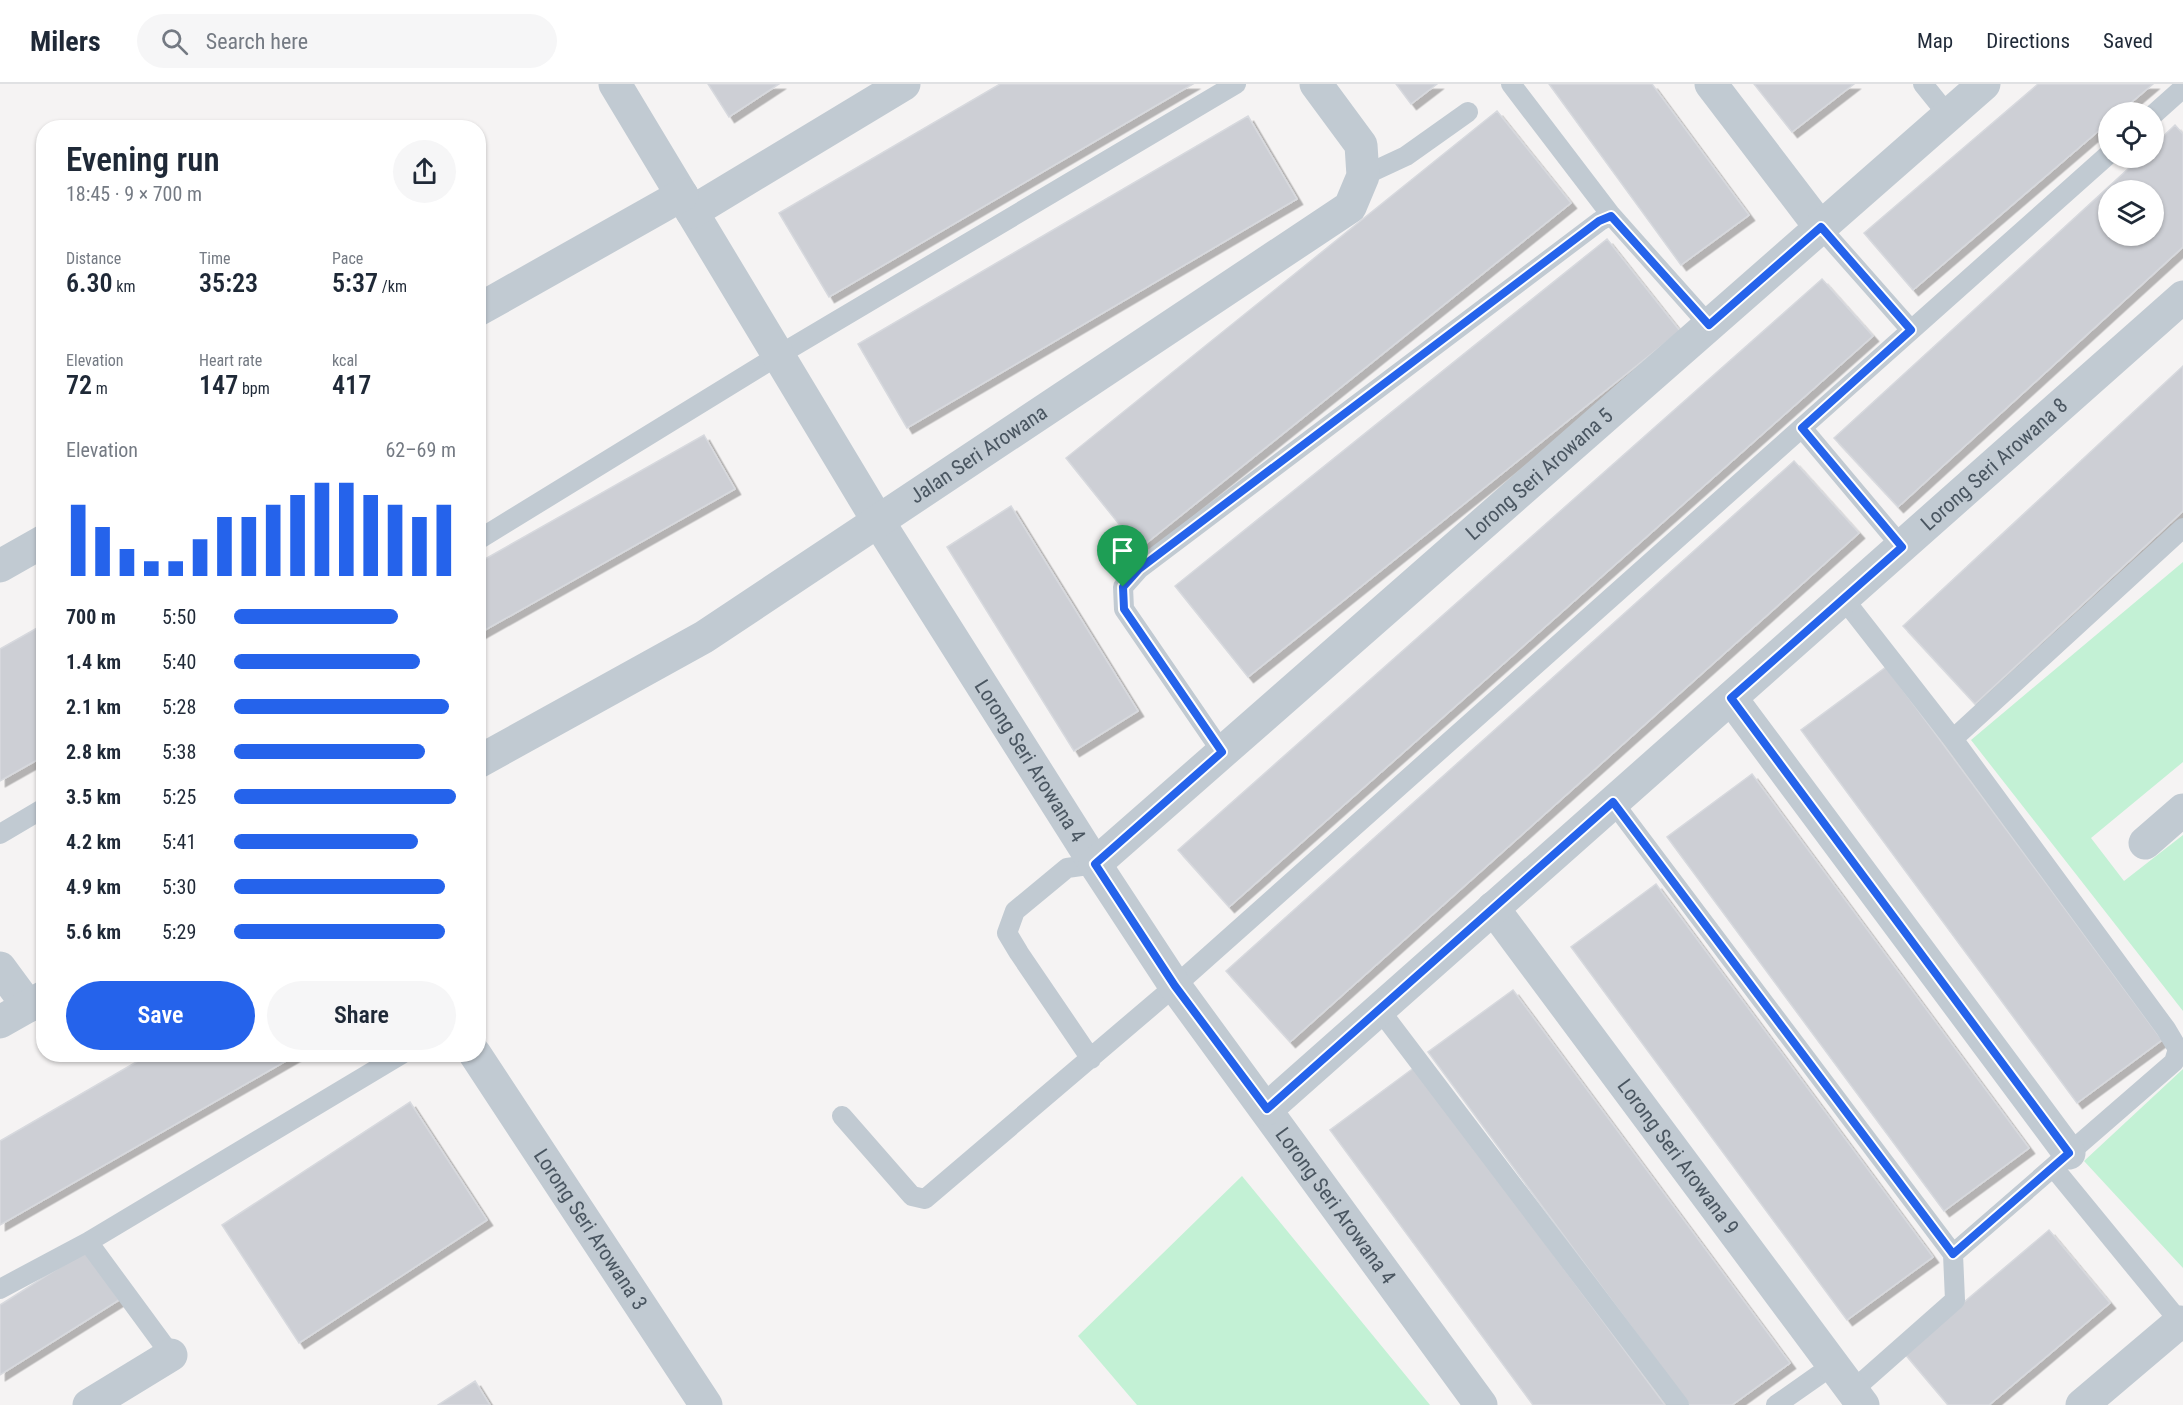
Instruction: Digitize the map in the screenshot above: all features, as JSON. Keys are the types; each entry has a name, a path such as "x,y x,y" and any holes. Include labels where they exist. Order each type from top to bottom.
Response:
{"street":[{"name":"Lorong Seri Arowana 4","path":"615,84 878,521 1095,864 1175,986 1481,1405"},
{"path":"486,306 687,204 904,84"},
{"name":"Jalan Seri Arowana","path":"486,758 704,637 1350,207 1363,176 1361,145 1316,84"},
{"path":"1711,84 1821,227"},
{"name":"Lorong Seri Arowana 5","path":"1095,864 1984,84"},
{"name":"Lorong Seri Arowana 8","path":"1267,1109 2183,297"},
{"path":"0,566 36,546"},
{"path":"1731,698 2061,1160"},
{"path":"2145,843 2183,810"},
{"name":"Lorong Seri Arowana 9","path":"1493,908 1857,1398"},
{"path":"0,968 36,1002 0,1022"},
{"name":"Lorong Seri Arowana 3","path":"480,1062 706,1405"},
{"path":"2082,1405 2182,1323"},
{"path":"89,1405 171,1355"}],"lane":[{"path":"486,535 779,355 1236,84"},
{"path":"1511,84 1611,216 1709,325"},
{"path":"1923,84 1948,115"},
{"path":"2164,105 2183,88"},
{"path":"1363,176 1406,156 1468,112"},
{"path":"842,1116 912,1196 925,1199 1175,986 2098,164"},
{"path":"1222,752 1124,609 1123,587 1139,569 1599,221 1611,216"},
{"path":"1821,227 1911,330"},
{"path":"1802,428 1902,547"},
{"path":"1953,739 2183,528"},
{"path":"1843,598 1953,739 2159,1019 2178,1050 2174,1062 1953,1254"},
{"path":"1613,802 1953,1254 1955,1300 1857,1398"},
{"path":"0,834 36,813"},
{"path":"1092,1059 1007,933 1015,911 1067,868 1095,864"},
{"path":"1379,1010 1679,1405"},
{"path":"0,1289 88,1242 389,1062"},
{"path":"2061,1160 2182,1323"},
{"path":"88,1242 171,1355"},
{"path":"1776,1405 1833,1365"}],"green space":[{"path":"2183,562 2183,762 2091,838 2124,881 2183,835 2183,1011 1971,740"},
{"path":"2183,1069 2183,1268 2084,1161"},
{"path":"1242,1176 1430,1405 1137,1405 1078,1336"}],"building":[{"path":"708,84 779,84 729,117"},
{"path":"1000,84 1193,84 829,297 779,213"},
{"path":"1396,84 1437,84 1411,104"},
{"path":"1549,84 1652,84 1749,215 1681,265"},
{"path":"1754,84 1854,84 1792,132"},
{"path":"2038,84 2153,84 2132,102 2098,102 2098,131 1913,290 1864,233"},
{"path":"1497,111 1571,203 1139,549 1066,458"},
{"path":"1248,116 1297,199 907,428 858,344"},
{"path":"2175,125 2183,134 2183,247 1898,507 1834,438 2098,196 2098,246 2164,246 2164,180 2116,180 2129,168 2164,168 2164,135"},
{"path":"1607,239 1680,331 1248,677 1175,586"},
{"path":"1822,279 1873,336 1229,907 1178,850"},
{"path":"2183,366 2183,511 1975,704 1903,626"},
{"path":"704,435 735,489 486,629 486,558"},
{"path":"1794,461 1859,533 1290,1042 1226,971"},
{"path":"1011,506 1138,711 1074,751 947,547"},
{"path":"36,629 36,761 0,781 0,649"},
{"path":"1886,667 2162,1040 2077,1103 1801,730"},
{"path":"1752,774 2029,1148 1944,1211 1667,837"},
{"path":"1656,884 1933,1257 1847,1320 1571,947"},
{"path":"1513,990 1790,1363 1732,1405 1689,1405 1428,1052"},
{"path":"136,1062 284,1062 0,1225 0,1141"},
{"path":"1415,1067 1665,1405 1533,1405 1330,1130"},
{"path":"410,1102 487,1220 299,1343 222,1225"},
{"path":"2049,1230 2110,1303 1989,1405 1948,1405 1904,1353"},
{"path":"87,1250 119,1300 0,1375 0,1305"},
{"path":"475,1381 490,1405 438,1405"}],"route":[{"path":"1611,216 1709,325 1821,227 1911,330 1802,428 1902,547 1731,698 2069,1153 1953,1254 1613,802 1267,1109 1175,986 1095,864 1222,752 1124,609 1123,587 1139,569 1599,221 1611,216"}]}
